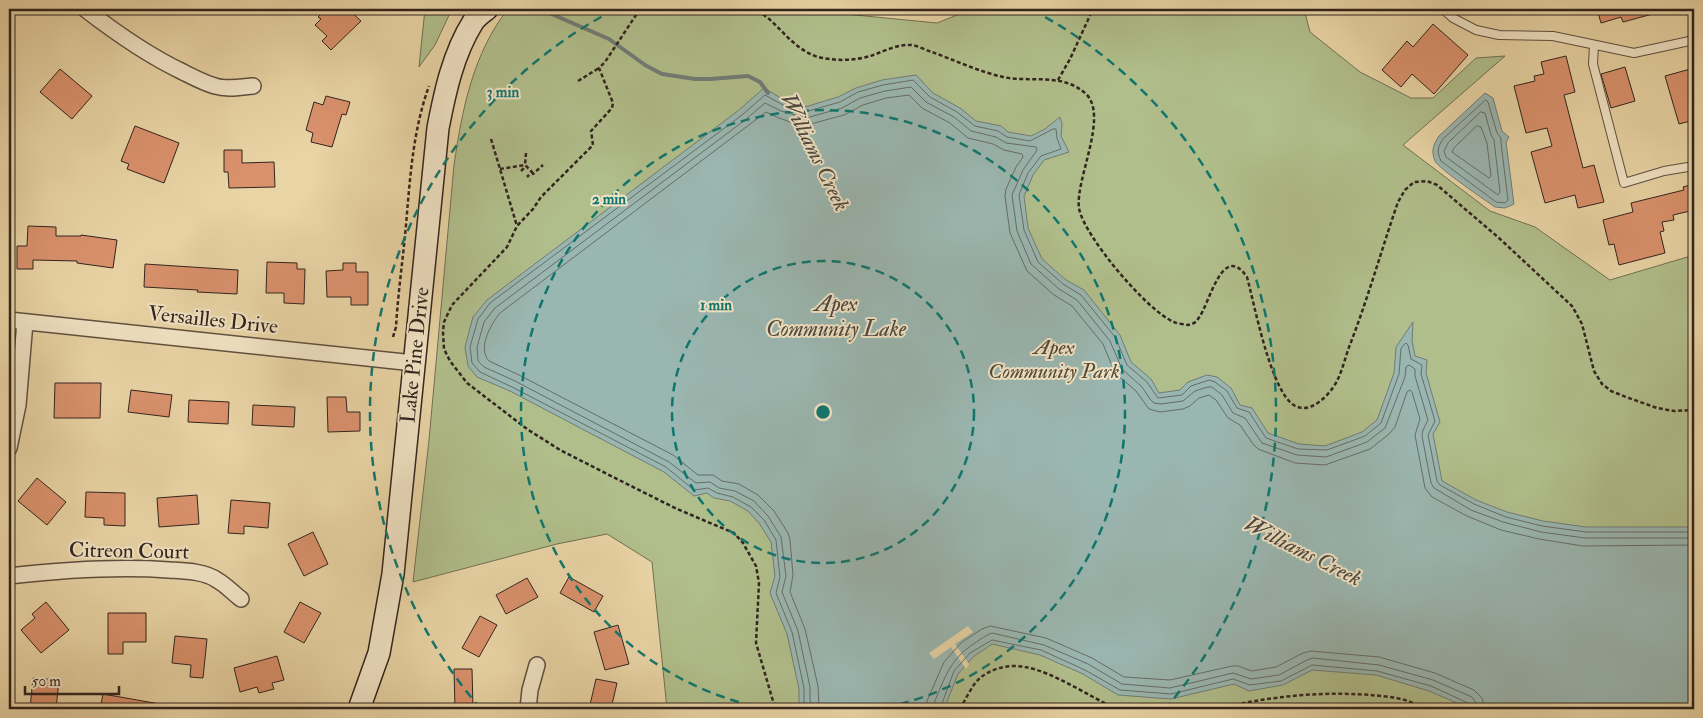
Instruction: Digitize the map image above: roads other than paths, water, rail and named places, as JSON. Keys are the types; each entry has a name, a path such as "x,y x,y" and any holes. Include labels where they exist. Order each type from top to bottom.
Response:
{"main road":[{"name":"Lake Pine Drive","path":"359,709 379,653 393,574 438,128 444,97 458,52 474,21 487,9"}],"street":[{"path":"85,9 133,45 188,75 215,86 228,88 253,86"},
{"name":"Versailles Drive","path":"9,320 414,363"},
{"path":"9,448 18,405 25,322"},
{"name":"Citreon Court","path":"9,576 74,569 150,569 194,572 217,579 241,599"},
{"path":"528,709 530,690 538,665"}],"lane":[{"path":"1443,9 1453,18 1476,30 1499,35 1554,36 1634,53 1694,40"},
{"path":"1594,45 1593,64 1624,183 1664,171 1694,166"}],"water":[{"name":"Apex Community Lake","path":"916,75 933,93 960,108 976,121 1001,126 1008,132 1031,136 1045,129 1060,117 1062,124 1061,136 1069,152 1044,160 1033,175 1024,196 1028,228 1042,259 1066,280 1084,290 1120,335 1131,362 1151,379 1159,393 1180,390 1188,382 1207,375 1217,377 1231,388 1240,405 1252,408 1268,433 1299,444 1325,446 1362,432 1377,420 1394,373 1396,347 1413,322 1412,341 1415,356 1427,360 1426,373 1440,422 1433,434 1442,481 1476,500 1507,512 1543,521 1586,527 1694,527 1694,709 1471,709 1429,691 1376,675 1312,670 1283,685 1249,691 1234,684 1171,699 1118,695 1083,674 1040,655 992,644 973,657 958,674 944,709 801,709 799,689 787,634 770,593 775,576 771,542 759,523 748,511 730,501 714,498 707,493 694,496 664,472 510,391 477,377 468,366 465,347 473,317 487,300 739,110 764,88 784,100 805,107 882,80"},
{"path":"1485,93 1493,98 1502,131 1509,137 1506,142 1514,204 1505,208 1495,207 1453,177 1438,165 1433,154 1434,145 1439,136"}],"waterway":[{"name":"Williams Creek","path":"540,9 609,39 645,65 662,74 695,79 748,76 760,82 768,93"}],"park label":[{"name":"Apex Community Park","path":"1054,359"}]}
